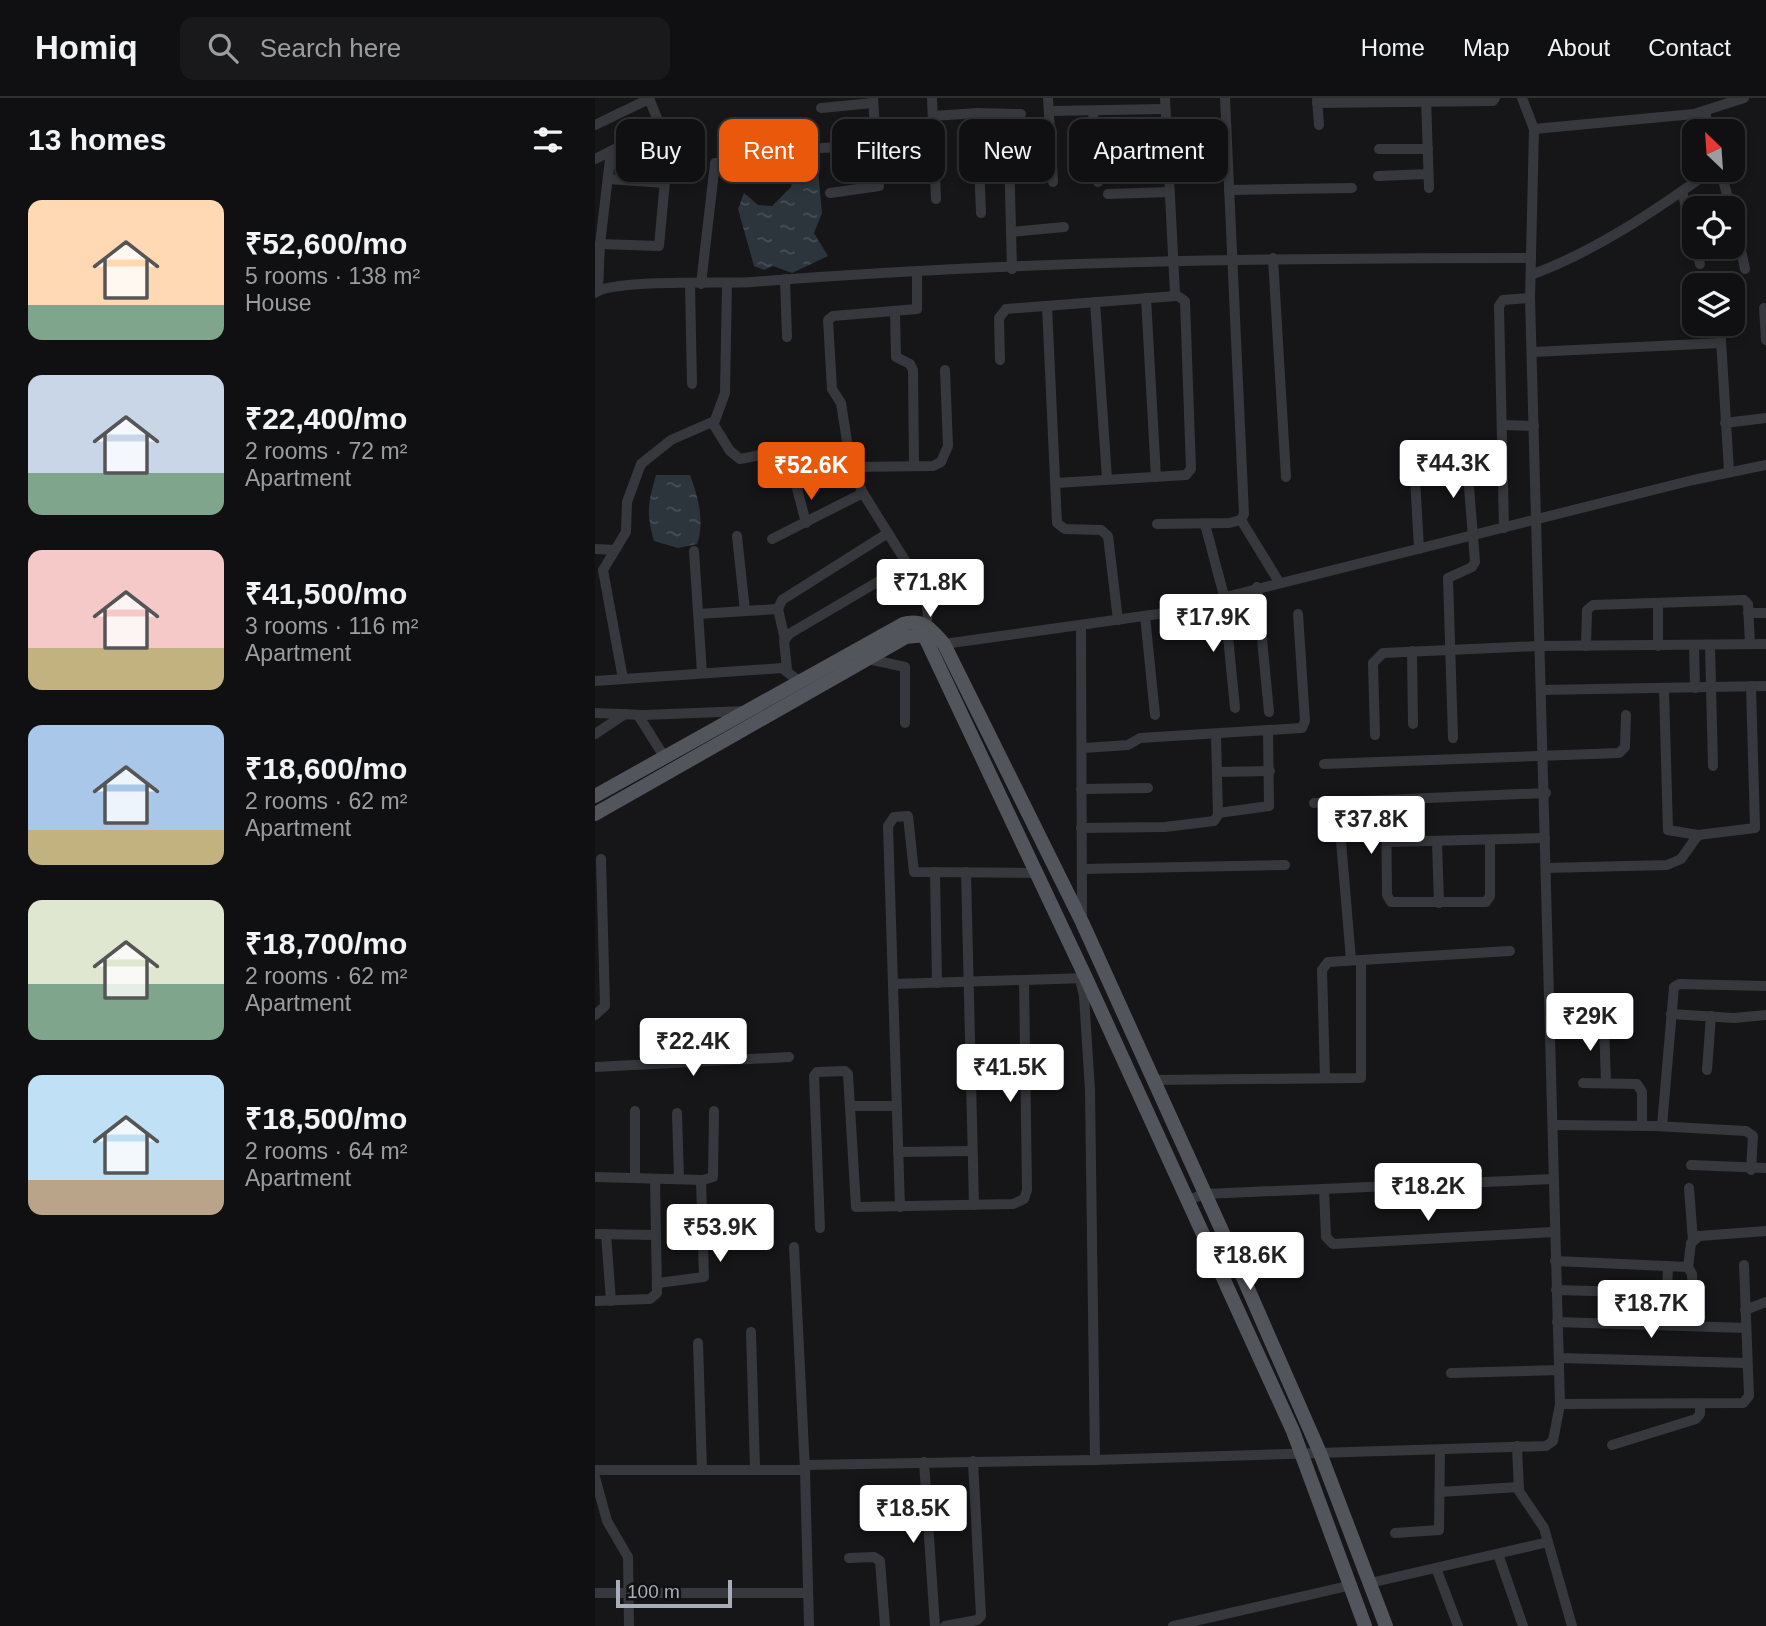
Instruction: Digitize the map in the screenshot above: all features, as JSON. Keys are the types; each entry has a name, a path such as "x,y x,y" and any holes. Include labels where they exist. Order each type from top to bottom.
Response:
{"main road":[{"path":"595,814 737,725 749,711 903,624 915,622 944,644 1082,922 1205,1194 1320,1453 1386,1626"},
{"path":"595,796 665,758 737,725 906,637 925,630"},
{"path":"925,630 1303,1454 1365,1626"},
{"path":"1076,957 1093,948"}],"street":[{"path":"595,125 649,98 660,126 595,159"},
{"path":"932,98 936,199"},
{"path":"1048,98 1049,119"},
{"path":"1225,98 1244,514 1241,520"},
{"path":"1319,125 1317,100 1493,101 1495,98"},
{"path":"595,1470 805,1468 923,1462 1095,1460 1440,1450 1546,1446 1551,1443 1560,1404 1546,793 1538,646 1531,298 1534,129 1522,98"},
{"path":"1534,129 1705,112 1738,99"},
{"path":"821,108 873,100 874,119"},
{"path":"1426,100 1429,188"},
{"path":"1049,111 1093,111 1165,104"},
{"path":"1093,111 1094,119"},
{"path":"1705,112 1707,119"},
{"path":"977,113 981,213"},
{"path":"1008,114 1012,269"},
{"path":"933,116 1021,114"},
{"path":"822,148 832,147"},
{"path":"1379,149 1427,149"},
{"path":"611,151 598,251 597,292 614,286 727,284 916,271 1232,258 1531,258"},
{"path":"692,384 695,285 715,163"},
{"path":"1378,176 1428,174"},
{"path":"598,251 658,247 664,183 608,179"},
{"path":"830,192 879,186 879,182"},
{"path":"1168,182 1176,296"},
{"path":"1531,275 1603,240 1695,182"},
{"path":"1229,190 1352,188"},
{"path":"1682,191 1683,196"},
{"path":"1108,194 1169,192"},
{"path":"1011,232 1065,228"},
{"path":"1273,258 1286,477"},
{"path":"1699,259 1700,264"},
{"path":"1743,259 1745,269"},
{"path":"916,271 918,307 833,316 828,320 832,389 841,403 851,467 863,494 908,564 928,603 925,630"},
{"path":"785,279 787,337"},
{"path":"623,679 603,570 626,532 627,502 632,482 641,464 671,440 714,423 725,393 727,284"},
{"path":"1000,360 999,318 1003,310 1176,296 1183,297 1185,301 1192,464 1186,475 1056,483"},
{"path":"1504,528 1499,306 1503,300 1531,298"},
{"path":"1146,299 1156,477"},
{"path":"1095,302 1107,479"},
{"path":"1047,306 1056,519 1060,527 1101,530 1108,536 1118,621"},
{"path":"1764,308 1766,340"},
{"path":"895,311 896,357 910,364 913,370 914,466"},
{"path":"1721,336 1729,471"},
{"path":"1533,352 1721,343"},
{"path":"851,467 938,465 947,452 944,370"},
{"path":"1725,424 1766,418"},
{"path":"714,423 730,451 740,459 785,449 789,452 806,523"},
{"path":"1503,425 1534,426"},
{"path":"1414,460 1419,549"},
{"path":"1453,738 1448,578 1474,565 1467,462"},
{"path":"944,644 1145,616 1729,471 1766,465"},
{"path":"772,539 863,494"},
{"path":"1157,524 1205,524 1241,520"},
{"path":"1241,520 1279,582"},
{"path":"1205,524 1224,596 1234,708"},
{"path":"800,681 787,669 785,640 778,609 782,600 888,533"},
{"path":"737,536 745,611"},
{"path":"595,550 615,550"},
{"path":"694,551 702,673"},
{"path":"785,640 908,564"},
{"path":"1257,587 1269,712"},
{"path":"1586,646 1589,607 1744,600 1747,603 1750,644"},
{"path":"1658,604 1658,646"},
{"path":"698,614 778,609"},
{"path":"1748,613 1766,612"},
{"path":"1084,748 1128,744 1140,738 1297,730 1304,725 1298,614"},
{"path":"1145,616 1155,715"},
{"path":"1081,626 1084,748 1080,756 1082,922"},
{"path":"1375,735 1374,659 1383,653 1538,646 1766,644"},
{"path":"1694,646 1695,688"},
{"path":"1710,646 1713,766"},
{"path":"1412,652 1413,724"},
{"path":"868,659 905,667 905,723"},
{"path":"595,681 787,669"},
{"path":"1541,691 1664,690 1766,685"},
{"path":"1664,690 1668,830 1698,835 1752,830 1761,820 1760,766 1751,686"},
{"path":"595,713 638,715 749,711"},
{"path":"595,734 625,714"},
{"path":"638,715 665,758"},
{"path":"1324,764 1544,758 1623,751 1626,715"},
{"path":"1218,813 1269,806 1268,732"},
{"path":"1081,828 1197,825 1214,821 1218,813 1216,735"},
{"path":"1217,772 1270,771"},
{"path":"1081,789 1148,788"},
{"path":"1314,803 1546,793"},
{"path":"1386,800 1388,895 1391,902 1482,903 1488,900 1490,840"},
{"path":"899,1207 888,825 894,817 905,814 909,820 912,870 1037,873"},
{"path":"1546,868 1667,865 1681,859 1698,835"},
{"path":"1387,842 1545,838"},
{"path":"1153,1080 1354,1079 1363,1074 1356,960 1341,841"},
{"path":"1437,841 1439,903"},
{"path":"595,1014 605,1006 601,859"},
{"path":"1083,869 1285,865"},
{"path":"935,872 937,983"},
{"path":"966,872 974,1205"},
{"path":"1325,1078 1322,970 1328,962 1510,951"},
{"path":"893,984 1083,979 1090,1090 1095,1460"},
{"path":"820,1228 815,1073 847,1072 854,1205 859,1209 1013,1204 1026,1194 1024,981"},
{"path":"1663,1126 1671,1014 1676,985 1766,985"},
{"path":"1671,1014 1766,1015"},
{"path":"1707,1070 1711,1016"},
{"path":"1604,1023 1606,1083"},
{"path":"595,1068 789,1057"},
{"path":"1583,1083 1630,1083 1640,1087 1641,1125"},
{"path":"850,1106 896,1106"},
{"path":"635,1111 635,1178"},
{"path":"595,1177 701,1180 715,1174 714,1111"},
{"path":"677,1113 678,1179"},
{"path":"1553,1125 1641,1125 1751,1133 1751,1170"},
{"path":"898,1152 972,1151"},
{"path":"1691,1165 1751,1170 1766,1168"},
{"path":"595,1301 650,1299 657,1293 655,1179"},
{"path":"1188,1200 1205,1194 1553,1179"},
{"path":"658,1283 704,1278 701,1180"},
{"path":"1689,1188 1693,1241 1688,1267 1692,1274 1695,1326"},
{"path":"1324,1189 1326,1237 1333,1244 1554,1232"},
{"path":"1693,1241 1699,1236 1766,1231"},
{"path":"611,1301 600,1234 655,1235"},
{"path":"794,1247 805,1468 809,1626"},
{"path":"1555,1261 1688,1267"},
{"path":"1560,1404 1738,1404 1747,1400 1744,1265"},
{"path":"1556,1290 1667,1293 1668,1266"},
{"path":"1745,1310 1766,1302"},
{"path":"1557,1322 1746,1328"},
{"path":"751,1332 755,1469"},
{"path":"698,1343 702,1470"},
{"path":"1559,1358 1746,1363"},
{"path":"1451,1374 1559,1370"},
{"path":"1612,1445 1696,1419 1700,1414 1700,1404"},
{"path":"1517,1447 1519,1487 1538,1515 1573,1626"},
{"path":"1395,1533 1439,1530 1440,1450"},
{"path":"944,1626 977,1620 981,1616 973,1461"},
{"path":"923,1462 935,1626"},
{"path":"595,1477 607,1521 628,1556 629,1626"},
{"path":"1440,1492 1519,1487"},
{"path":"1370,1583 1548,1542"},
{"path":"1498,1553 1523,1626"},
{"path":"849,1558 874,1557 880,1561 885,1626"},
{"path":"1436,1568 1458,1626"},
{"path":"1173,1626 1352,1585"},
{"path":"595,1593 808,1593"}],"water":[{"path":"818,171 822,213 814,233 828,256 792,273 773,266 764,270 754,266 738,209 744,193 758,205 772,206 791,187 792,182 818,182"},
{"path":"656,475 690,475 698,500 700,518 697,544 678,548 654,541 649,508"}]}
